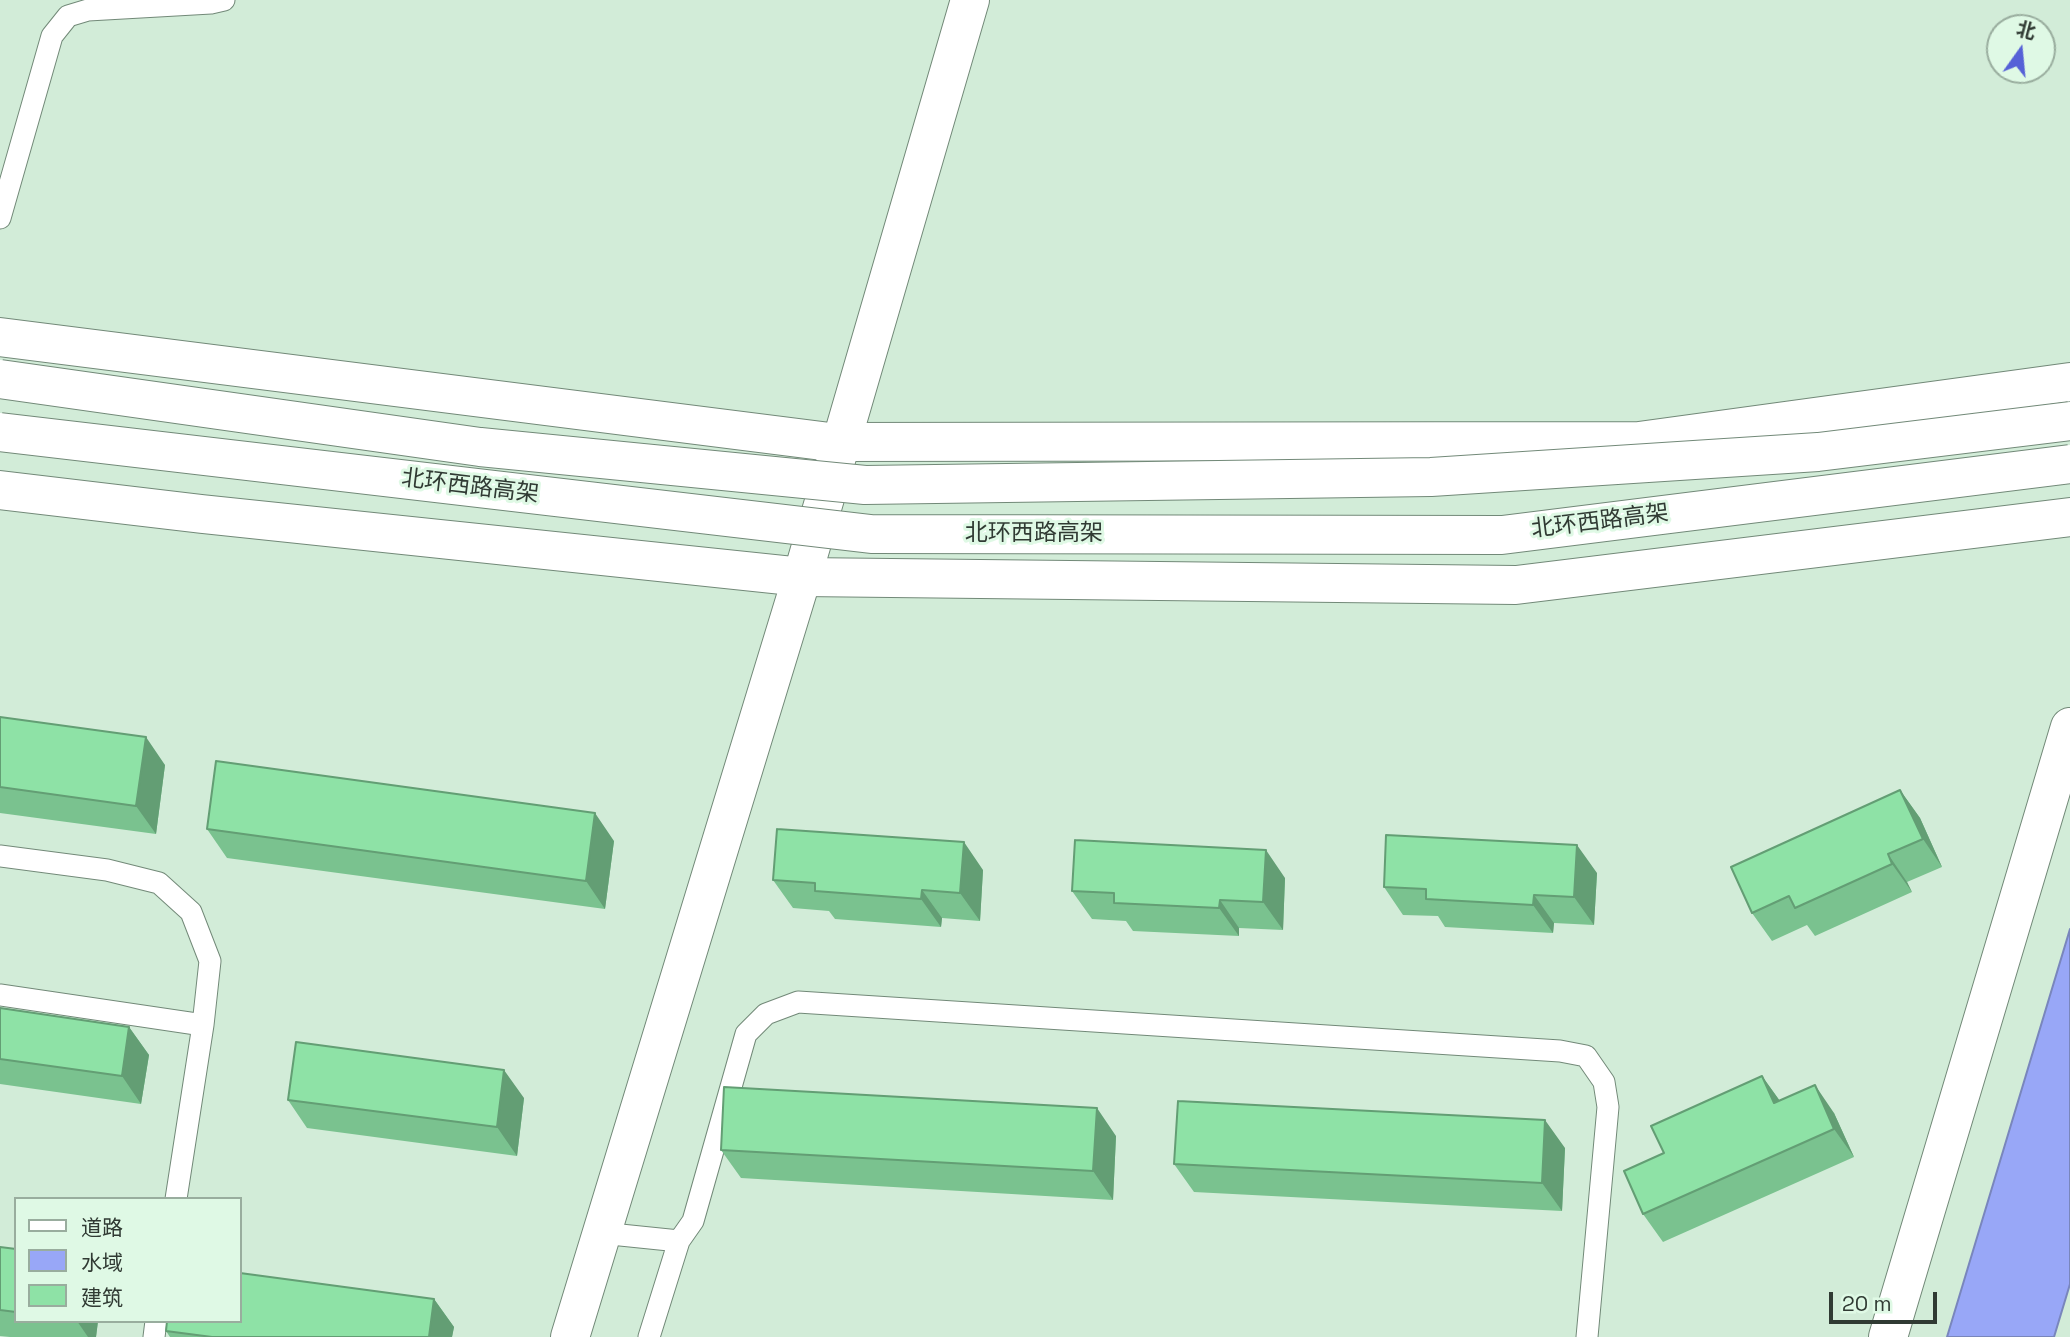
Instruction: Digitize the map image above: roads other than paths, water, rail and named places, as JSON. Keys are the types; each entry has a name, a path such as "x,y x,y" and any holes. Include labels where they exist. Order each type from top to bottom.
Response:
{"main road":[{"path":"570,1337 802,577 970,0"},
{"path":"0,337 841,442 1639,441 2070,382"},
{"name":"北环西路高架","path":"0,379 480,447 865,485 1431,477 1818,452 2070,421"},
{"name":"北环西路高架","path":"0,432 871,534 1502,534 2070,464"},
{"path":"0,490 802,577 1516,584 2070,517"},
{"path":"1888,1337 2070,727"}],"lane":[{"path":"0,218 52,36 68,16 88,10 224,0"},
{"path":"0,856 107,870 159,883 191,912 210,961 203,1025 176,1197"},
{"path":"0,995 203,1025"},
{"path":"649,1337 679,1241 693,1221 746,1034 766,1014 798,1002 1560,1051 1586,1056 1604,1082 1608,1107 1587,1337"},
{"path":"601,1233 679,1241"}],"water":[{"path":"2070,929 2070,1284 2054,1337 1947,1337"}]}
